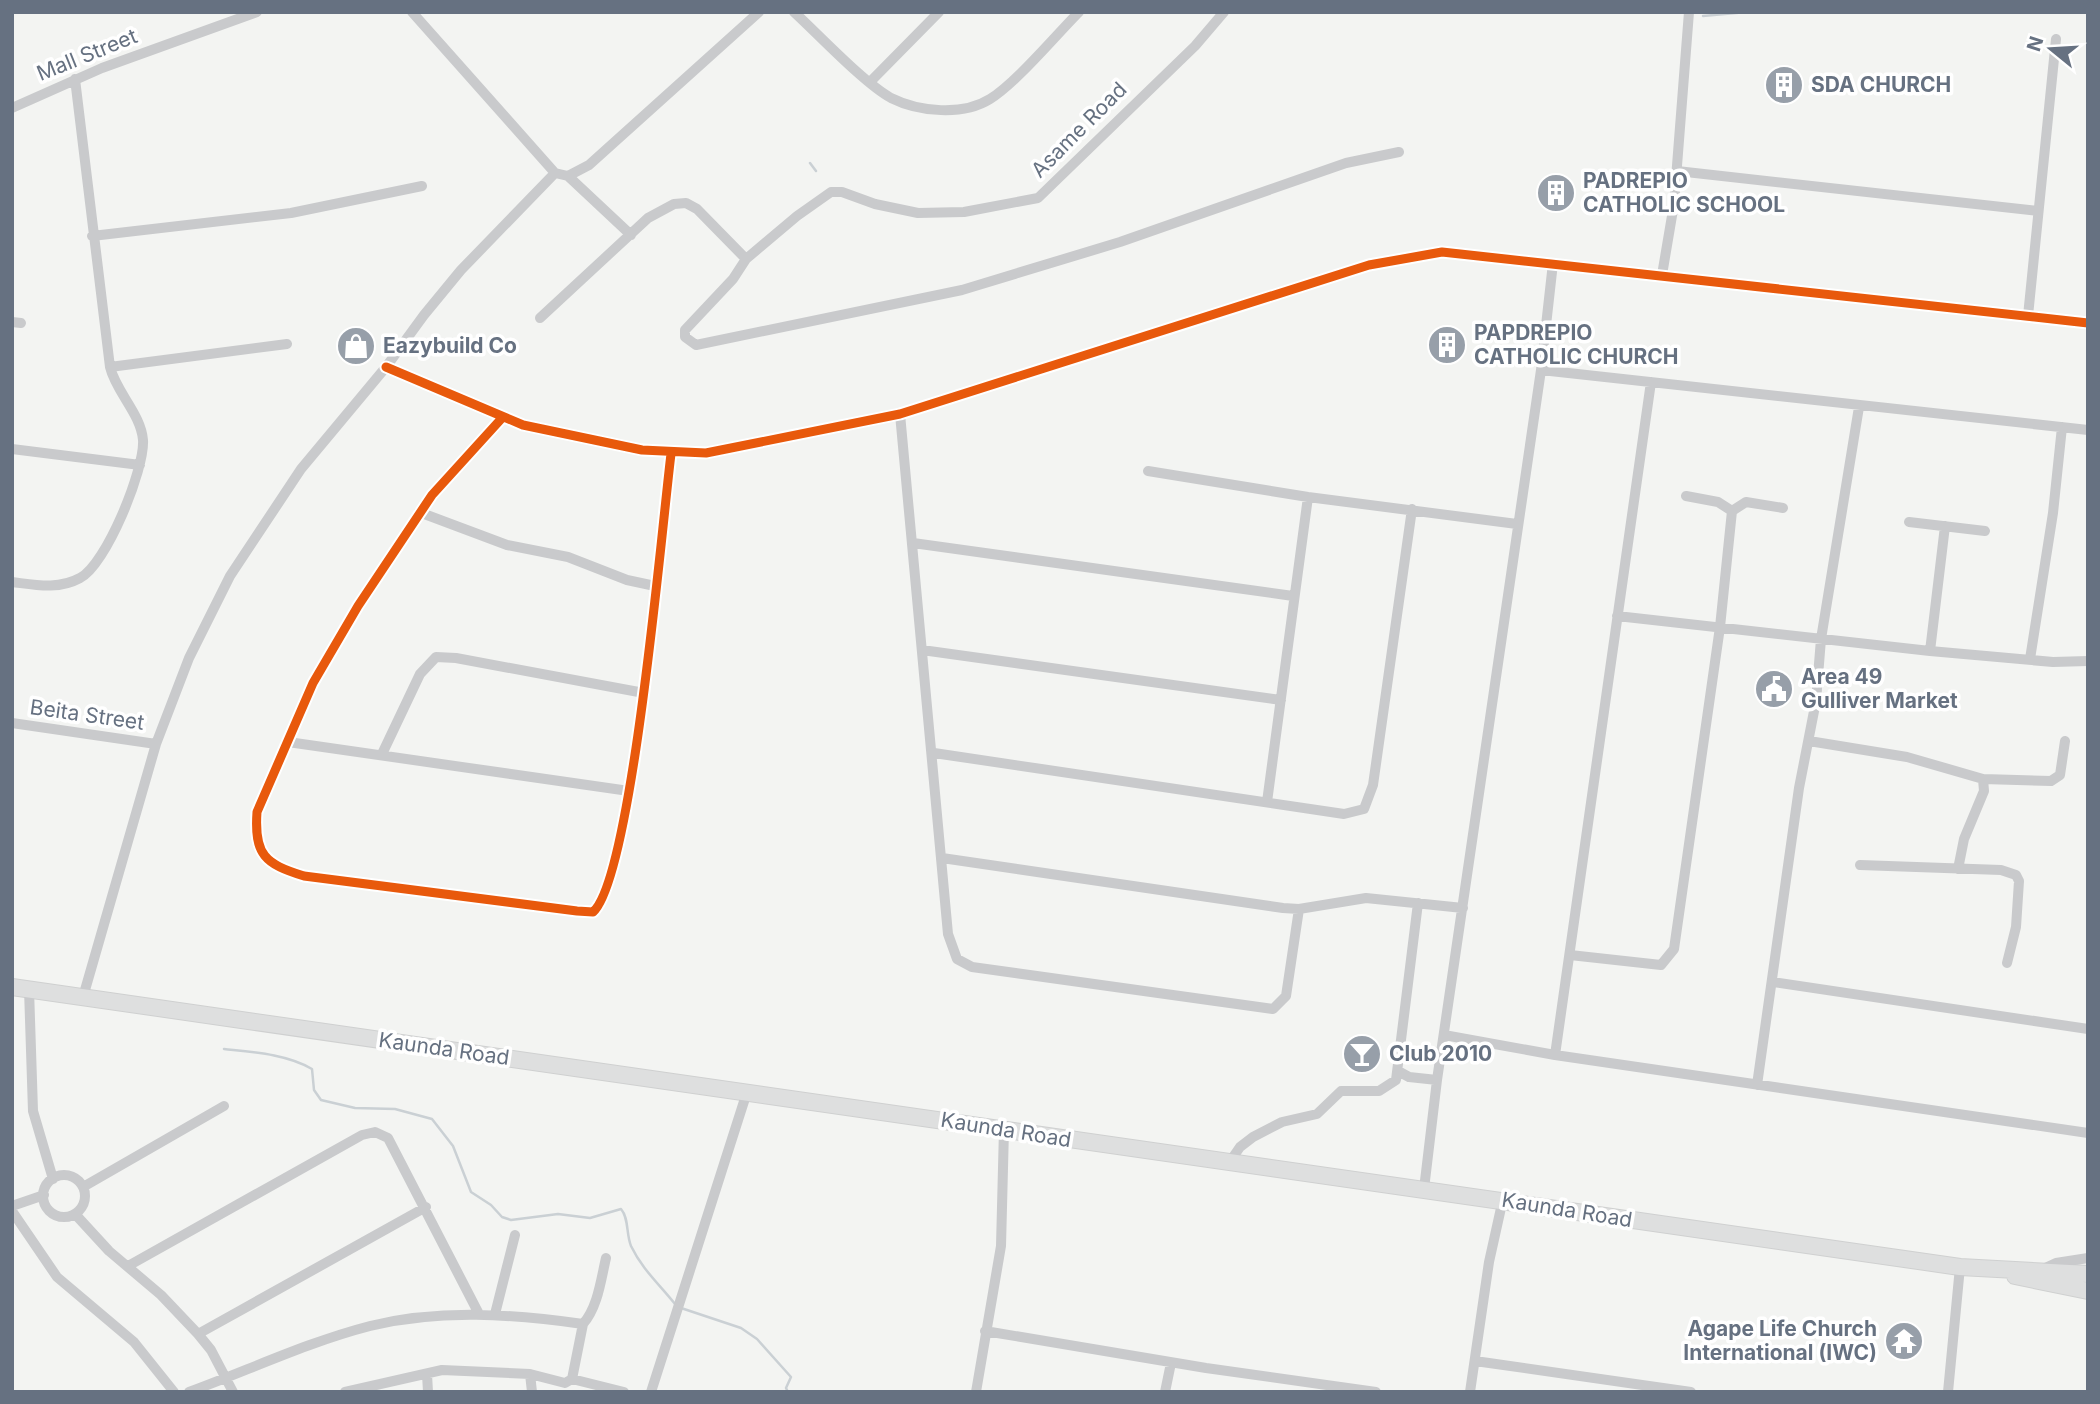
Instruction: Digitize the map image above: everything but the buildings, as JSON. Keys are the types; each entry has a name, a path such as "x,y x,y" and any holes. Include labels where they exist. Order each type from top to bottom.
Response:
{"main road":[{"name":"Kaunda Road","path":"20,988 1229,1163 1503,1199 1999,1272 2088,1292"},
{"name":"Kaunda Road","path":"1999,1272 2088,1274"}],"street":[{"path":"218,12 222,25"},
{"name":"Mall Street","path":"12,107 75,79 257,12"},
{"path":"412,12 555,173 568,176 578,173 610,148 759,12"},
{"path":"794,12 891,97 915,107 944,109 972,106 998,93 1079,12"},
{"path":"870,81 939,12"},
{"name":"Asame Road","path":"746,259 831,192 842,192 896,209 929,213 984,209 1038,198 1195,46 1224,12"},
{"path":"1662,275 1677,171 1689,12"},
{"path":"2028,316 2056,39"},
{"path":"12,582 59,586 89,573 105,550 140,465 142,435 118,390 110,367 75,79"},
{"path":"540,318 656,212 674,204 686,204 697,209 746,259 733,279 689,323 685,337 696,345 962,290 1120,242 1346,163 1399,152"},
{"path":"1677,171 2038,211"},
{"path":"83,997 156,744 189,658 230,576 300,469 386,368 461,270 555,173"},
{"path":"568,176 631,235"},
{"path":"92,236 291,213 422,186"},
{"path":"386,368 502,418 553,433 671,454 706,453 742,447 900,414 1368,265 1442,252 2088,323"},
{"path":"1424,1189 1437,1080 1541,370 1553,263"},
{"path":"110,367 287,344"},
{"path":"1541,370 1859,407 2088,430"},
{"path":"1555,1055 1651,383"},
{"path":"1757,1085 1799,789 1816,701 1821,639 1859,407"},
{"path":"900,414 934,754 948,934 952,950 962,964 1273,1009 1286,996 1299,909"},
{"path":"502,418 446,478 419,512 326,660 261,796 257,811 257,835 267,862 304,876 593,912 601,905 629,791 644,693 671,454"},
{"path":"2030,659 2053,513 2062,427"},
{"path":"12,449 140,465"},
{"path":"1148,471 1308,497 1517,524"},
{"path":"1686,496 1718,502 1732,511"},
{"path":"1267,802 1308,497"},
{"path":"1732,511 1746,502 1783,508"},
{"path":"934,754 1354,814 1364,810 1370,799 1412,509"},
{"path":"1570,955 1661,965 1674,949 1720,627 1732,511"},
{"path":"419,512 507,545 568,557 628,580 655,586"},
{"path":"1909,522 1985,531"},
{"path":"1930,651 1945,526"},
{"path":"913,543 1293,596"},
{"path":"1617,616 1930,651 2088,661"},
{"path":"922,650 1281,700"},
{"path":"382,754 420,674 436,657 456,658 644,693"},
{"name":"Beita Street","path":"12,723 156,744"},
{"path":"1809,741 1895,754 1983,779 2051,781 2060,775 2065,741"},
{"path":"288,742 629,791"},
{"path":"1958,869 1964,838 1984,791 1983,779"},
{"path":"942,858 1299,909 1366,898 1463,908"},
{"path":"1860,865 2010,871 2019,881 2016,927 2007,963"},
{"path":"1229,1163 1240,1147 1253,1137 1282,1122 1317,1114 1341,1091 1379,1091 1396,1080 1419,903"},
{"path":"1773,982 2088,1029"},
{"path":"20,988 33,1111 53,1178 44,1195 46,1207 52,1213 68,1217 75,1214 84,1201 83,1187 69,1176 53,1178"},
{"path":"1444,1035 1555,1055 2088,1133"},
{"path":"1398,1071 1409,1077 1437,1080"},
{"path":"651,1392 747,1092"},
{"path":"83,1187 224,1106"},
{"path":"976,1392 1001,1246 1004,1129"},
{"path":"128,1266 362,1135 375,1132 388,1138 479,1314"},
{"path":"44,1195 12,1208 57,1276 134,1342 151,1359 173,1392"},
{"path":"1470,1392 1489,1262 1503,1199"},
{"path":"198,1334 426,1207"},
{"path":"75,1214 109,1251 198,1334 233,1392"},
{"path":"495,1314 515,1235"},
{"path":"572,1379 583,1324 589,1317 596,1298 606,1258"},
{"path":"2040,1271 2056,1263 2088,1258"},
{"path":"1948,1392 1960,1267"},
{"path":"189,1392 371,1326 434,1316 479,1314 583,1324"},
{"path":"985,1331 1317,1388 1376,1392"},
{"path":"1475,1361 1641,1389 1691,1392"},
{"path":"1165,1392 1171,1363"},
{"path":"345,1392 442,1370 530,1374 565,1383 572,1379 617,1391"},
{"path":"427,1374 428,1392"},
{"path":"530,1374 531,1392"}],"waterway":[{"path":"1703,16 1747,12"},
{"path":"810,163 816,171"},
{"path":"224,1049 281,1057 312,1069 314,1090 321,1100 355,1108 395,1109 432,1119 453,1146 471,1192 491,1205 502,1217 511,1220 558,1214 590,1218 621,1209 635,1254 675,1304"},
{"path":"681,1308 741,1328 757,1339 791,1377 786,1388 788,1392"}],"cycle path":[{"path":"386,367 523,425 642,450 706,453 900,414 1369,265 1442,252 2088,323"},
{"path":"502,418 432,495 358,606 313,683 257,812 260,848 271,862 280,867 304,876 593,912 607,885 620,836 632,771 653,621 671,454"}],"place":[{"name":"SDA CHURCH","path":"1784,85"},
{"name":"PADREPIO CATHOLIC SCHOOL","path":"1556,193"},
{"name":"PAPDREPIO CATHOLIC CHURCH","path":"1447,345"},
{"name":"Eazybuild Co","path":"356,346"},
{"name":"Area 49 Gulliver Market","path":"1774,689"},
{"name":"Club 2010","path":"1362,1054"},
{"name":"Agape Life Church International (IWC)","path":"1904,1341"}]}
